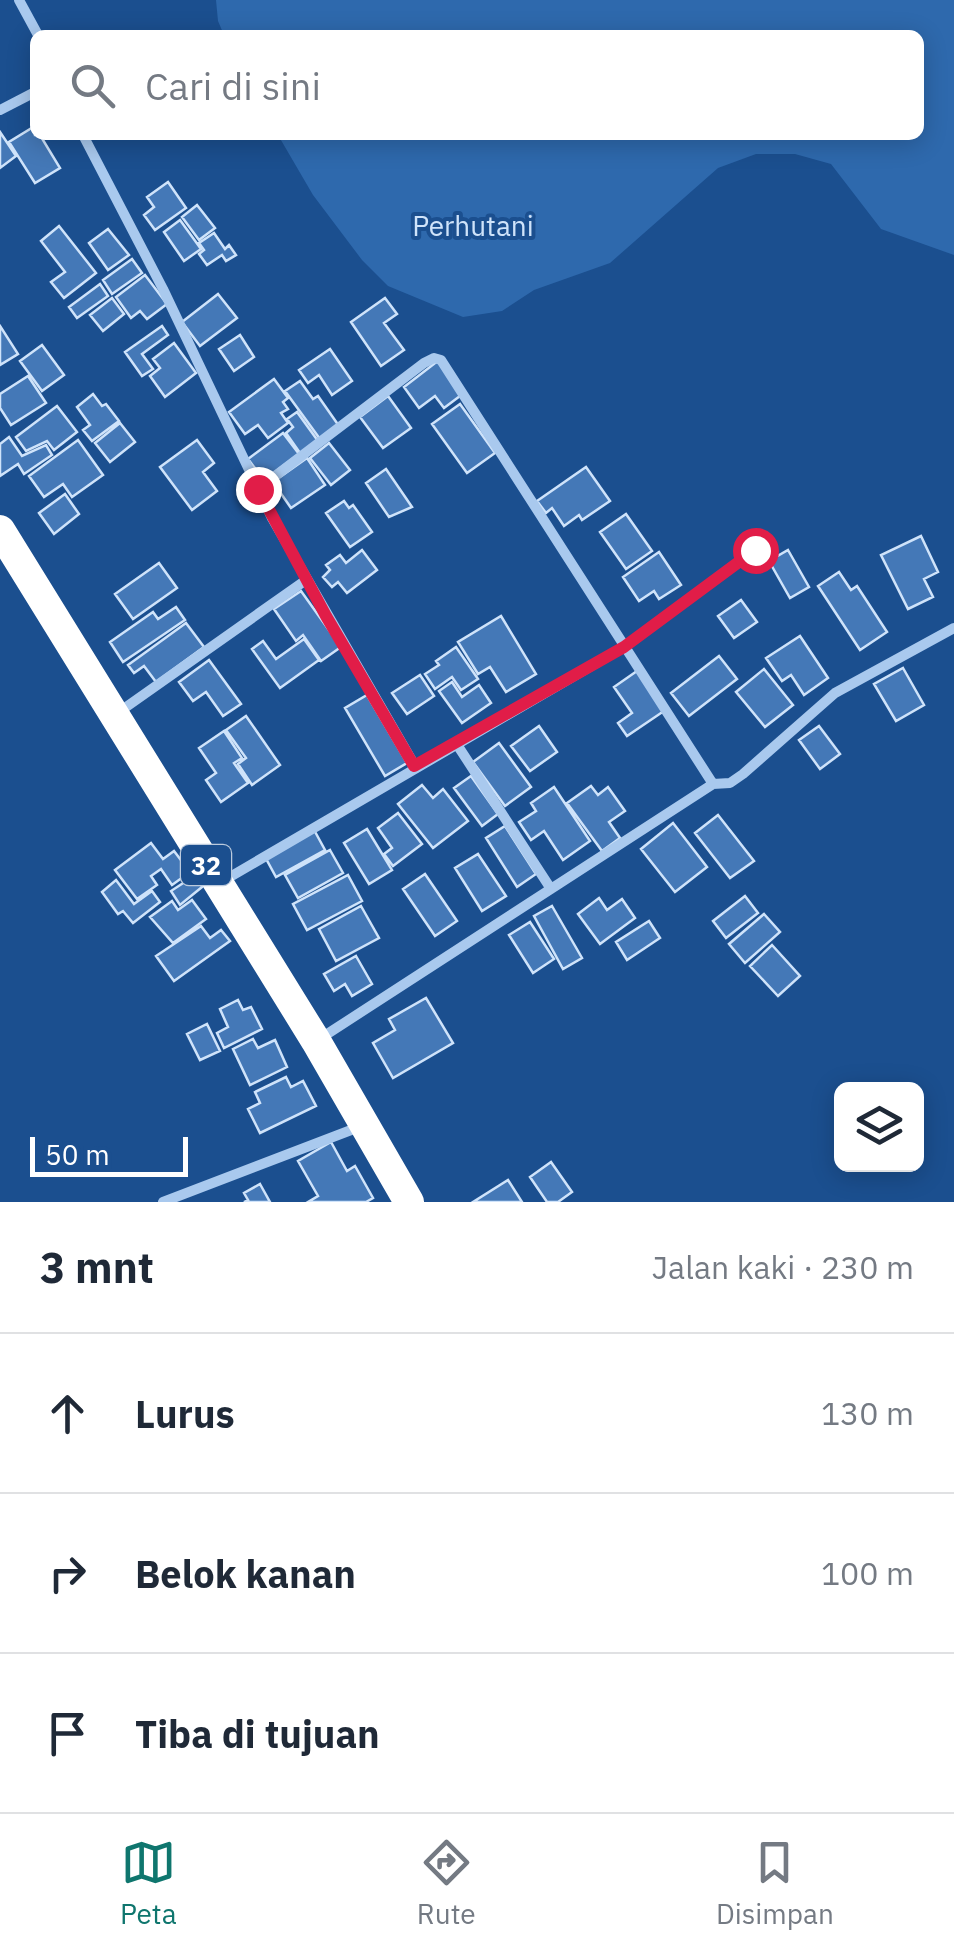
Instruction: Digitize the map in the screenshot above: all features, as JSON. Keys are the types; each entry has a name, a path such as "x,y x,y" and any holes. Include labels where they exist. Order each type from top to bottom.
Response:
{"highway":[{"name":"32","path":"0,530 316,1041 409,1202"}],"street":[{"path":"19,0 35,30"},
{"path":"0,110 30,95"},
{"path":"86,140 163,289 258,489 414,766"},
{"path":"258,489 424,363 434,358 441,360 713,784"},
{"path":"218,884 414,766 624,647 755,550"},
{"path":"114,715 306,580"},
{"path":"316,1041 713,784 730,783 744,774 835,693 954,628"},
{"path":"456,743 551,889"},
{"path":"163,1202 364,1124"}],"green space":[{"name":"Perhutani","path":"216,0 954,0 954,255 881,229 831,164 795,154 756,154 718,168 610,263 534,290 502,311 463,317 388,286 362,260 313,195 281,140 924,140 924,30 222,30"}],"building":[{"path":"30,129 30,140 43,140 60,168 35,183 9,142"},
{"path":"0,132 16,156 0,168"},
{"path":"168,182 186,208 155,230 144,215 154,207 147,197"},
{"path":"197,205 215,228 199,240 182,217"},
{"path":"180,220 201,249 184,261 164,232"},
{"path":"59,226 96,273 64,298 51,282 65,272 41,241"},
{"path":"108,229 129,255 108,270 89,243"},
{"path":"214,233 225,249 229,245 236,255 226,261 222,255 207,265 199,254 204,250 199,243"},
{"path":"132,259 142,273 112,294 103,280"},
{"path":"145,275 167,304 147,319 140,311 131,318 116,297"},
{"path":"100,284 108,296 77,318 69,307"},
{"path":"218,294 237,318 200,346 182,322"},
{"path":"112,298 124,314 103,331 90,315"},
{"path":"385,298 397,314 384,323 404,350 381,366 351,322"},
{"path":"0,326 18,354 0,365"},
{"path":"162,326 168,335 142,354 153,369 142,376 125,352"},
{"path":"240,335 254,357 234,371 219,349"},
{"path":"174,343 196,373 165,397 150,376 160,368 153,359"},
{"path":"42,345 64,375 42,391 20,361"},
{"path":"330,349 352,381 332,395 319,375 308,383 299,370"},
{"path":"439,360 464,393 444,408 435,396 419,408 404,387"},
{"path":"28,376 46,403 11,425 0,408 0,394"},
{"path":"274,379 288,398 283,402 288,409 281,413 288,423 268,438 258,425 245,434 229,412"},
{"path":"300,381 313,399 318,396 339,426 320,439 285,391"},
{"path":"93,394 119,421 92,441 83,430 90,425 77,407"},
{"path":"388,396 411,428 383,448 360,417"},
{"path":"460,404 495,453 467,473 432,424"},
{"path":"57,406 77,432 54,450 47,441 26,451 16,437"},
{"path":"297,412 318,441 300,453 286,433 293,427 287,419"},
{"path":"120,423 135,442 110,462 95,443"},
{"path":"283,433 299,454 264,480 248,459"},
{"path":"9,437 22,456 46,445 52,455 24,474 18,464 0,476 0,444"},
{"path":"78,440 103,475 72,497 63,484 44,497 29,476"},
{"path":"197,440 214,463 203,472 217,491 192,510 160,467"},
{"path":"329,443 350,470 331,485 310,458"},
{"path":"307,458 325,485 291,508 273,482"},
{"path":"586,467 610,501 582,520 579,515 564,526 552,508 546,513 537,501"},
{"path":"386,469 412,507 389,517 366,483"},
{"path":"65,494 79,514 54,534 39,513"},
{"path":"344,501 349,508 353,505 372,532 350,547 326,513"},
{"path":"626,514 652,551 626,569 600,532"},
{"path":"921,536 938,572 924,579 933,597 908,609 881,555"},
{"path":"362,550 377,570 347,593 338,582 332,587 323,577 330,570 326,565 340,555 346,563"},
{"path":"788,550 809,587 790,598 769,561"},
{"path":"659,552 681,585 659,599 654,591 639,601 623,577"},
{"path":"159,563 177,588 133,619 115,594"},
{"path":"839,572 851,590 857,586 887,632 860,650 818,586"},
{"path":"301,591 341,647 321,661 303,635 296,641 274,609"},
{"path":"741,600 757,622 734,638 718,616"},
{"path":"176,607 185,620 123,662 110,642 153,612 158,619"},
{"path":"501,616 536,674 506,692 490,667 478,674 458,642"},
{"path":"186,623 204,647 156,682 144,666 134,673 128,665"},
{"path":"800,636 828,678 804,695 791,675 782,681 766,658"},
{"path":"304,639 319,660 280,688 252,649 263,641 276,659"},
{"path":"456,647 478,679 461,690 452,677 435,689 425,674"},
{"path":"719,656 737,679 689,716 671,693"},
{"path":"209,660 241,704 223,716 206,692 193,701 179,682"},
{"path":"903,668 924,705 896,721 874,684"},
{"path":"764,669 793,705 765,727 736,692"},
{"path":"637,671 664,711 627,736 618,723 632,713 614,687"},
{"path":"420,675 434,696 407,714 392,693"},
{"path":"452,682 462,697 479,685 491,703 462,723 439,691"},
{"path":"367,695 407,763 385,776 345,708"},
{"path":"246,716 280,765 252,785 238,764 246,758 226,730"},
{"path":"539,726 557,752 530,771 511,746"},
{"path":"819,726 840,754 820,769 799,740"},
{"path":"224,731 242,758 234,763 248,783 221,802 206,780 216,773 199,748"},
{"path":"499,743 531,787 505,806 473,762"},
{"path":"471,776 498,814 482,826 454,788"},
{"path":"422,785 433,798 443,789 468,821 433,848 398,804"},
{"path":"591,786 598,795 608,787 625,811 609,822 620,838 602,851 567,803"},
{"path":"554,787 590,841 563,860 544,831 531,840 519,822 536,811 531,803"},
{"path":"398,813 422,844 393,866 384,854 392,848 378,828"},
{"path":"718,815 754,861 730,878 695,833"},
{"path":"673,823 707,867 675,892 641,849"},
{"path":"505,826 536,874 517,887 486,838"},
{"path":"313,828 325,850 276,877 264,855"},
{"path":"367,829 392,870 369,884 344,843"},
{"path":"151,843 163,859 174,851 190,872 172,885 161,869 151,876 157,885 137,899 115,870"},
{"path":"330,850 343,873 298,898 285,875"},
{"path":"478,854 506,896 482,911 455,868"},
{"path":"425,874 457,921 435,936 403,889"},
{"path":"348,875 362,901 307,930 293,904"},
{"path":"198,876 202,887 180,905 171,891"},
{"path":"116,880 134,904 152,891 160,902 133,923 123,911 118,914 102,892"},
{"path":"745,896 758,913 726,938 713,921"},
{"path":"599,898 607,910 622,899 635,918 600,944 578,914"},
{"path":"192,900 206,919 173,943 150,917 172,901 178,910"},
{"path":"361,906 379,938 336,961 319,929"},
{"path":"552,906 582,958 563,969 534,916"},
{"path":"764,914 780,932 745,963 729,944"},
{"path":"649,921 660,938 627,960 616,942"},
{"path":"530,922 554,959 533,973 509,935"},
{"path":"201,926 210,938 221,930 230,941 174,981 156,956"},
{"path":"772,945 800,976 778,996 750,966"},
{"path":"356,956 372,984 352,996 345,984 334,991 324,974"},
{"path":"426,998 453,1043 393,1078 373,1043 395,1030 389,1019"},
{"path":"238,1000 243,1010 251,1007 262,1029 224,1048 217,1033 228,1027 220,1009"},
{"path":"207,1024 220,1051 200,1060 187,1034"},
{"path":"253,1039 258,1048 275,1040 287,1067 250,1085 233,1049"},
{"path":"286,1077 291,1087 303,1081 316,1106 260,1133 248,1109 260,1103 255,1092"},
{"path":"331,1142 347,1171 355,1166 373,1198 366,1202 308,1202 318,1196 298,1161"},
{"path":"551,1162 572,1192 558,1202 547,1202 530,1177"},
{"path":"508,1180 522,1202 473,1202"},
{"path":"260,1184 270,1202 244,1202 248,1200 244,1193"}],"route":[{"path":"258,489 326,616 414,766 624,647 755,550"}]}
